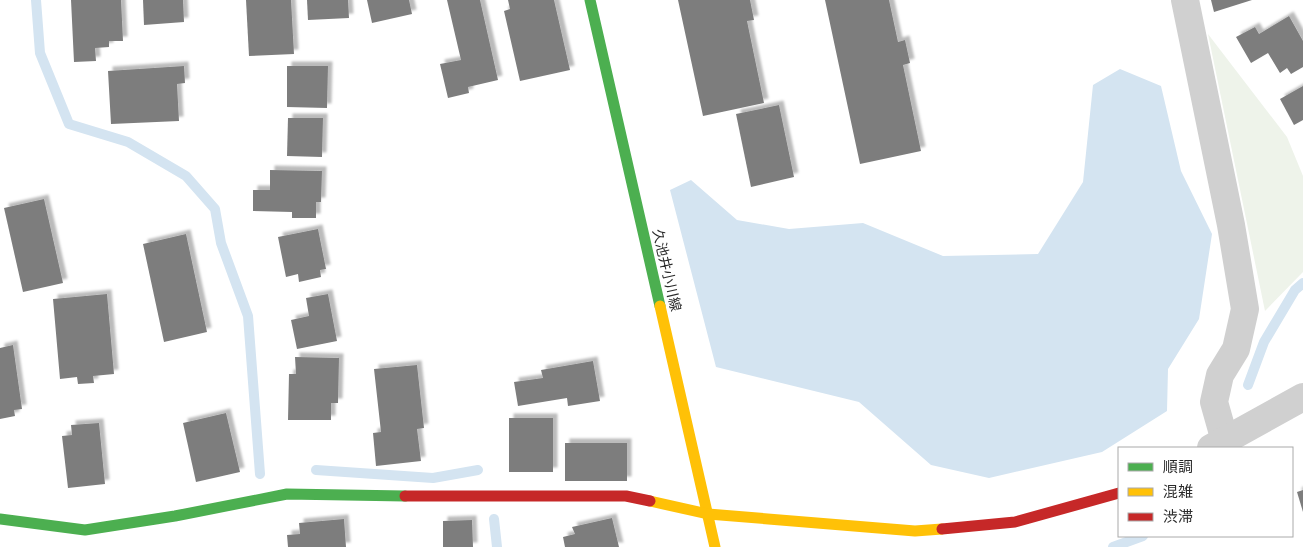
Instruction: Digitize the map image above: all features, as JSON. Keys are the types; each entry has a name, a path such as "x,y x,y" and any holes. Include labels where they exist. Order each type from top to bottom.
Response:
{"street":[{"name":"久池井小川線","path":"590,0 715,547"},
{"path":"1185,0 1232,225 1245,309 1236,349 1220,375 1214,402 1218,445 1303,397"},
{"path":"0,519 85,530 287,494 436,497 626,496 708,514 915,531 1015,522 1118,493"}],"shaded area":[{"path":"1208,34 1287,137 1303,176 1303,272 1265,311"}],"water":[{"path":"1120,69 1161,86 1181,171 1212,234 1199,319 1168,369 1167,411 1102,452 989,478 931,465 859,402 716,367 670,190 691,180 737,220 789,229 863,223 943,256 1038,254 1083,182 1093,85"}],"building":[{"path":"71,0 121,0 123,41 109,41 109,47 95,48 96,61 74,62"},
{"path":"143,0 183,0 184,22 144,25"},
{"path":"246,0 291,0 294,54 249,56"},
{"path":"307,0 348,0 349,18 308,20"},
{"path":"367,0 409,0 412,14 372,23"},
{"path":"447,0 480,0 498,80 468,87 469,93 448,98 440,64 461,60"},
{"path":"508,0 554,0 570,70 520,81 504,11 510,9"},
{"path":"678,0 750,0 754,20 747,21 764,103 703,116"},
{"path":"825,0 889,0 898,42 905,40 910,63 903,65 921,151 860,164"},
{"path":"1211,0 1252,0 1214,12"},
{"path":"1289,16 1303,41 1303,67 1291,74 1287,68 1280,73 1268,53 1251,63 1236,37 1255,27 1259,34"},
{"path":"184,66 185,83 177,84 179,121 111,124 108,71"},
{"path":"287,66 328,66 327,108 287,107"},
{"path":"1303,86 1303,120 1294,125 1280,99"},
{"path":"779,105 794,177 751,187 736,114"},
{"path":"288,118 323,118 322,157 287,156"},
{"path":"270,170 322,171 321,202 316,202 316,218 292,218 292,212 253,211 253,190 270,190"},
{"path":"44,199 63,283 23,292 4,208"},
{"path":"318,229 326,269 320,270 321,277 299,282 298,274 286,277 278,237"},
{"path":"186,234 207,332 164,342 143,244"},
{"path":"107,294 114,374 93,376 94,383 78,384 77,377 60,379 53,299"},
{"path":"328,294 337,341 297,349 291,320 309,316 306,298"},
{"path":"13,345 22,409 14,410 15,416 0,419 0,348"},
{"path":"295,357 339,358 338,403 331,403 331,420 288,420 289,374 296,374"},
{"path":"593,361 600,401 568,406 567,398 518,406 514,382 543,378 541,370"},
{"path":"417,365 424,428 417,429 421,461 376,466 373,433 381,432 374,369"},
{"path":"226,413 240,472 196,482 183,423"},
{"path":"509,418 553,418 553,472 509,472"},
{"path":"99,423 105,484 68,488 62,436 72,435 71,425"},
{"path":"565,443 627,443 627,481 565,481"},
{"path":"1303,490 1303,512 1297,492"},
{"path":"612,518 619,547 565,547 563,537 575,534 572,527"},
{"path":"344,519 346,547 288,547 287,535 300,534 299,523"},
{"path":"472,520 473,547 443,547 443,521"}],"waterway":[{"path":"36,0 40,53 69,124 128,142 186,176 215,209 221,243 248,316 260,474"},
{"path":"1248,385 1264,342 1295,290 1303,283"},
{"path":"316,470 433,478 478,470"},
{"path":"494,519 497,547"},
{"path":"1113,547 1140,537"}],"traffic: fast":[{"path":"590,0 660,306"},
{"path":"0,519 85,530 175,516 287,494 405,496"}],"traffic: slow":[{"path":"660,306 715,547"},
{"path":"650,501 708,514 915,531 942,529"}],"traffic: jam":[{"path":"942,529 1015,522 1118,493"},
{"path":"405,496 626,496 650,501"}]}
